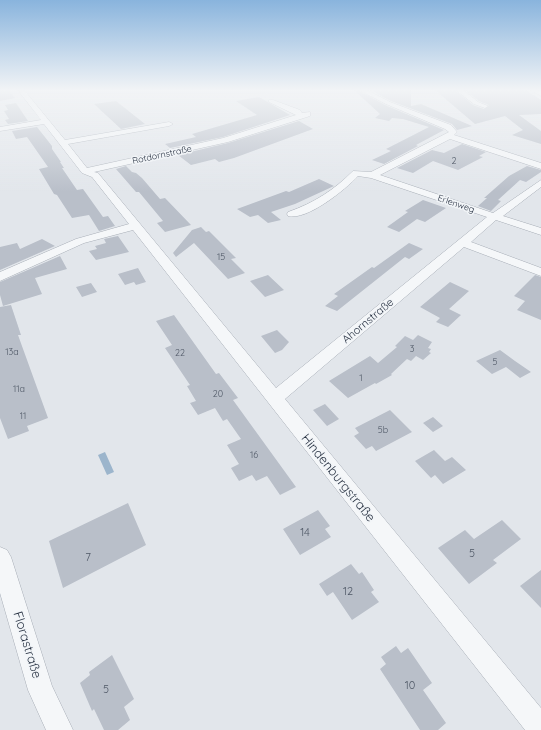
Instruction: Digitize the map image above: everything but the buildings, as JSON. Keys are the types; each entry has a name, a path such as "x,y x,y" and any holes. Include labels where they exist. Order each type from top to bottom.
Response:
{"street":[{"path":"0,129 28,124"},
{"name":"Hindenburgstraße","path":"48,124 85,171 95,175 541,729"},
{"path":"63,143 161,124"},
{"name":"Rotdornstraße","path":"85,171 225,140 275,124"},
{"path":"292,214 330,197 356,173 372,175 449,136 453,132 448,127 440,124"},
{"path":"449,136 541,166"},
{"name":"Erlenweg","path":"372,175 541,232"},
{"name":"Ahornstraße","path":"274,399 463,242 541,182"},
{"path":"0,277 80,241 135,226"},
{"path":"463,242 541,272"},
{"name":"Florastraße","path":"0,557 41,690 60,730"}],"water":[{"path":"105,452 114,472 107,475 98,455"}]}
